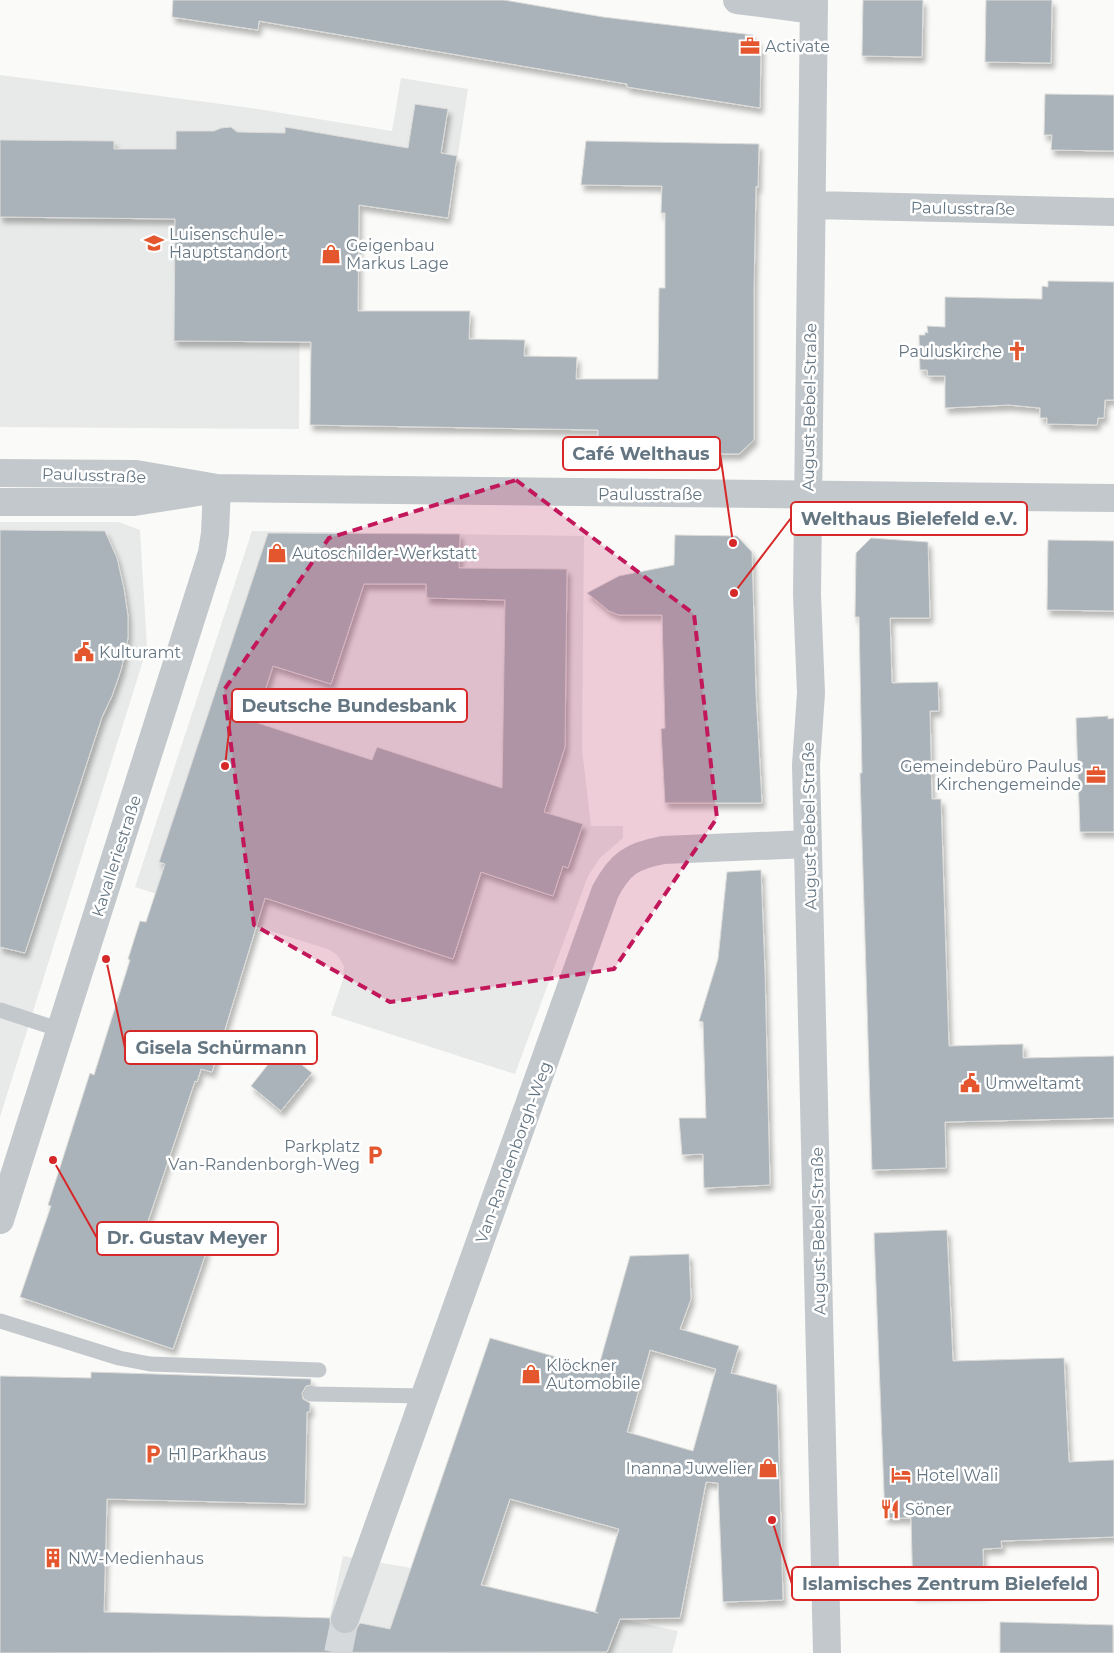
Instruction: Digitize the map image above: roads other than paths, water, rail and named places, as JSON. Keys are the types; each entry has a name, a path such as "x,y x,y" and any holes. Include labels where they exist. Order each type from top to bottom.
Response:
{"street":[{"path":"737,0 814,5"},
{"name":"August-Bebel-Straße","path":"814,5 807,494 807,595 811,693 806,765 827,1653"},
{"name":"Paulusstraße","path":"812,205 1114,212"},
{"name":"Paulusstraße","path":"0,473 136,474 216,488 1114,498"},
{"name":"Paulusstraße","path":"0,502 134,502 216,488"},
{"name":"Kavalleriestraße","path":"0,1220 212,553 215,534 216,488"},
{"name":"Van-Randenborgh-Weg","path":"345,1619 605,892 614,875 626,863 644,854 663,850 808,844"}],"lane":[{"path":"0,1010 61,1030"},
{"path":"0,1321 119,1358 150,1364 319,1370"},
{"path":"311,1394 425,1396"}],"tunnel":[{"path":"338,1653 345,1619"}],"place":[{"name":"Activate","path":"750,46"},
{"name":"Luisenschule - Hauptstandort","path":"154,243"},
{"name":"Geigenbau Markus Lage","path":"331,254"},
{"name":"Pauluskirche","path":"1017,351"},
{"name":"Café Welthaus","path":"733,543"},
{"name":"Autoschilder-Werkstatt","path":"277,553"},
{"name":"Welthaus Bielefeld e.V.","path":"734,593"},
{"name":"Kulturamt","path":"84,652"},
{"name":"Deutsche Bundesbank","path":"225,766"},
{"name":"Gemeindebüro Paulus Kirchengemeinde","path":"1096,775"},
{"name":"Gisela Schürmann","path":"106,959"},
{"name":"Umweltamt","path":"970,1083"},
{"name":"Parkplatz Van-Randenborgh-Weg","path":"375,1155"},
{"name":"Dr. Gustav Meyer","path":"53,1160"},
{"name":"Klöckner Automobile","path":"531,1374"},
{"name":"H1 Parkhaus","path":"153,1454"},
{"name":"Inanna Juwelier","path":"768,1468"},
{"name":"Hotel Wali","path":"901,1475"},
{"name":"Söner","path":"890,1509"},
{"name":"Islamisches Zentrum Bielefeld","path":"772,1520"},
{"name":"NW-Medienhaus","path":"53,1558"}]}
